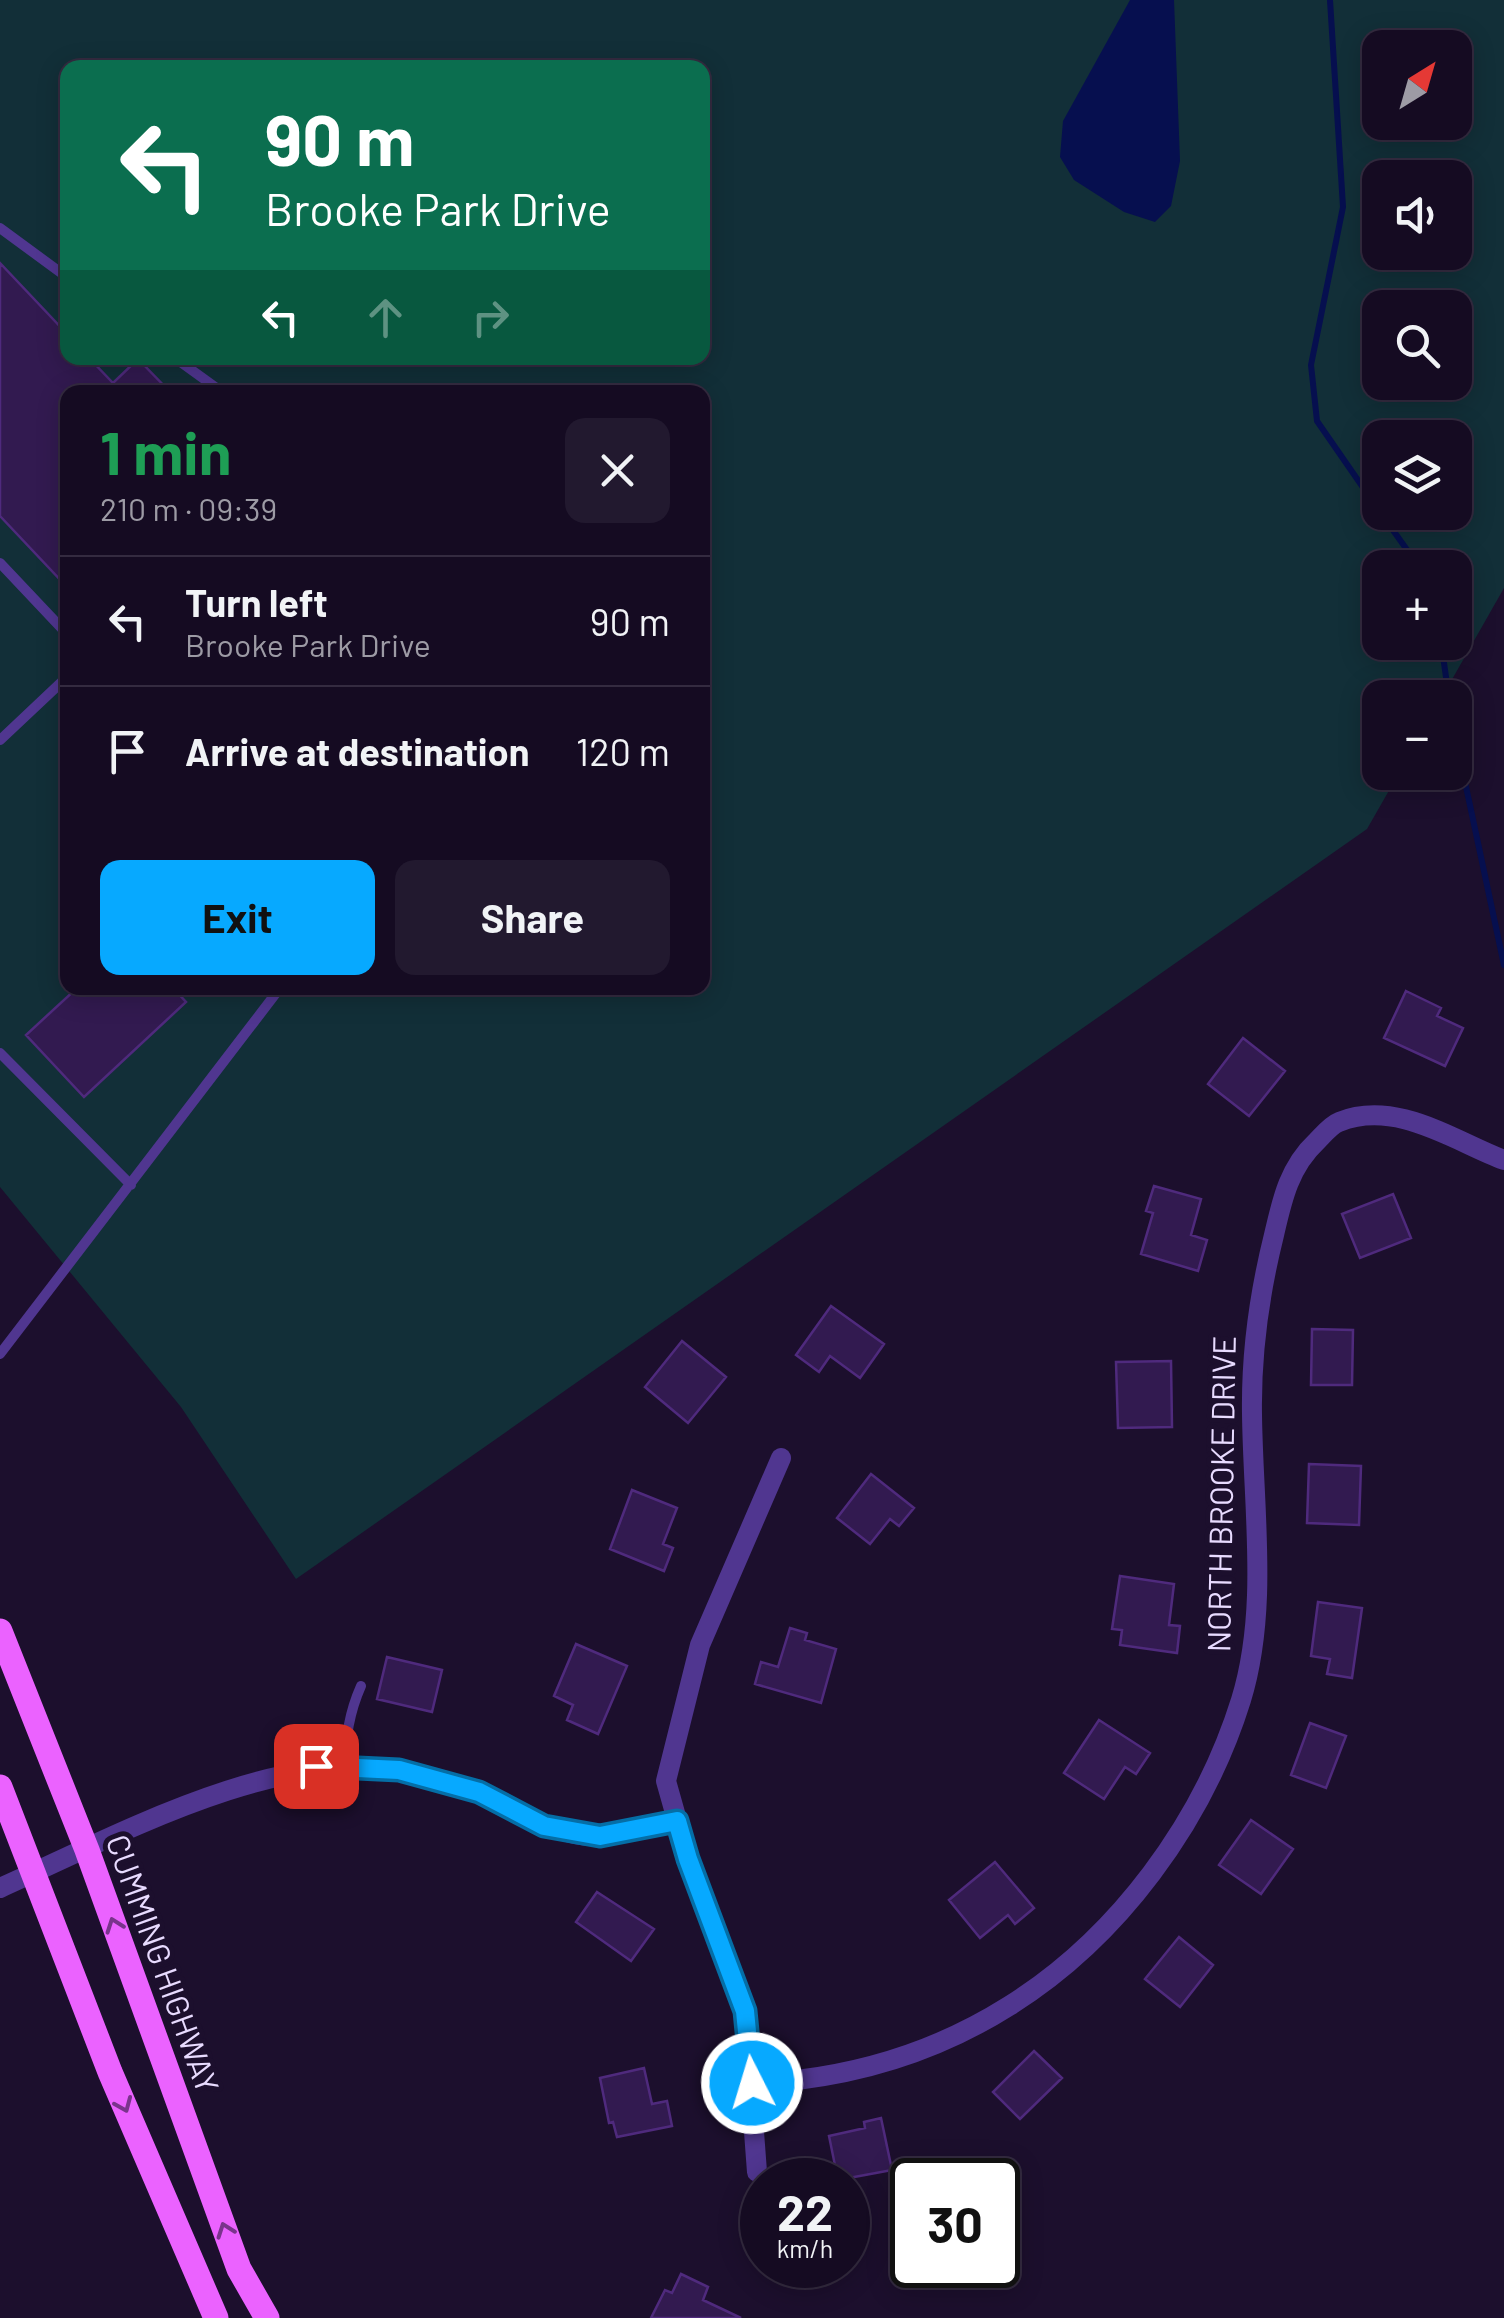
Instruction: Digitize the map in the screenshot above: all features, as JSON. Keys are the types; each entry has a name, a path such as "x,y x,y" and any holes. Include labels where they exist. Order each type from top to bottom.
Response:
{"main road":[{"name":"CUMMING HIGHWAY","path":"0,1631 87,1850 239,2269 267,2318"},
{"path":"0,1787 110,2072 216,2318"}],"street":[{"name":"NORTH BROOKE DRIVE","path":"752,2083 833,2075 916,2053 979,2025 1046,1983 1119,1912 1160,1861 1212,1775 1242,1698 1255,1634 1257,1535 1252,1411 1257,1306 1286,1184 1308,1150 1338,1122 1376,1116 1410,1120 1504,1160"},
{"path":"756,2158 745,2011 688,1859 666,1781 700,1645 781,1458"},
{"path":"0,1888 245,1784 316,1766 399,1770 479,1792 544,1826 600,1836 677,1821"}],"lane":[{"path":"0,228 60,272"},
{"path":"185,365 212,385"},
{"path":"0,563 60,627"},
{"path":"0,740 60,684"},
{"path":"0,1354 275,995"},
{"path":"0,1053 132,1185"},
{"path":"344,1768 349,1718 361,1686"}],"shaded area":[{"path":"0,0 1504,0 1504,588 1472,644 1472,550 1362,550 1362,660 1463,660 1452,680 1362,680 1362,790 1389,790 1367,829 296,1579 181,1407 0,1187"},
{"path":"1130,0 1174,0 1180,161 1171,206 1155,222 1124,212 1074,180 1060,157 1063,121"}],"building":[{"path":"0,263 60,327 60,365 96,365 113,383 132,365 144,365 163,385 60,385 60,580 0,516"},
{"path":"1406,991 1441,1008 1437,1016 1463,1028 1445,1066 1384,1038"},
{"path":"69,995 180,995 186,1002 84,1097 26,1035"},
{"path":"1243,1038 1285,1071 1249,1116 1208,1084"},
{"path":"1154,1186 1201,1199 1191,1235 1207,1240 1198,1271 1141,1254 1153,1213 1146,1211"},
{"path":"1393,1194 1411,1238 1360,1258 1342,1214"},
{"path":"831,1306 884,1344 860,1378 830,1356 819,1372 796,1355"},
{"path":"1312,1329 1353,1330 1352,1385 1311,1385"},
{"path":"682,1341 726,1377 688,1423 645,1387"},
{"path":"1171,1361 1172,1427 1118,1428 1116,1362"},
{"path":"1309,1464 1361,1466 1359,1525 1307,1523"},
{"path":"871,1474 914,1508 899,1526 890,1519 870,1544 837,1518"},
{"path":"632,1490 677,1508 663,1544 673,1548 664,1571 610,1549"},
{"path":"1120,1576 1174,1584 1169,1625 1180,1626 1177,1653 1120,1645 1122,1630 1112,1629"},
{"path":"1318,1602 1362,1608 1352,1678 1327,1674 1330,1659 1311,1656"},
{"path":"790,1628 807,1633 805,1640 836,1649 821,1703 755,1684 761,1662 778,1667"},
{"path":"576,1644 627,1666 598,1734 567,1720 573,1705 554,1696"},
{"path":"387,1657 442,1670 432,1712 377,1699"},
{"path":"1099,1720 1150,1753 1136,1774 1125,1767 1104,1799 1064,1773"},
{"path":"1310,1723 1346,1736 1326,1788 1291,1775"},
{"path":"1251,1820 1293,1849 1261,1894 1219,1865"},
{"path":"995,1862 1034,1908 1015,1924 1008,1915 980,1938 949,1900"},
{"path":"597,1892 654,1929 631,1961 576,1922"},
{"path":"1179,1937 1213,1965 1180,2007 1145,1979"},
{"path":"1034,2051 1062,2078 1020,2119 993,2092"},
{"path":"644,2068 652,2104 667,2101 672,2126 617,2137 613,2122 609,2123 600,2078"},
{"path":"881,2118 890,2170 870,2174 870,2158 834,2158 829,2136 865,2128 864,2122"},
{"path":"681,2274 708,2287 703,2300 741,2318 651,2318 665,2290 672,2293"}],"waterway":[{"path":"1330,0 1343,207 1311,365 1317,421 1362,486"},
{"path":"1393,530 1407,550"},
{"path":"1444,660 1446,680"},
{"path":"1467,790 1504,965"}],"route":[{"path":"316,1766 399,1770 479,1792 544,1826 600,1836 677,1821 745,2011 752,2083"}]}
